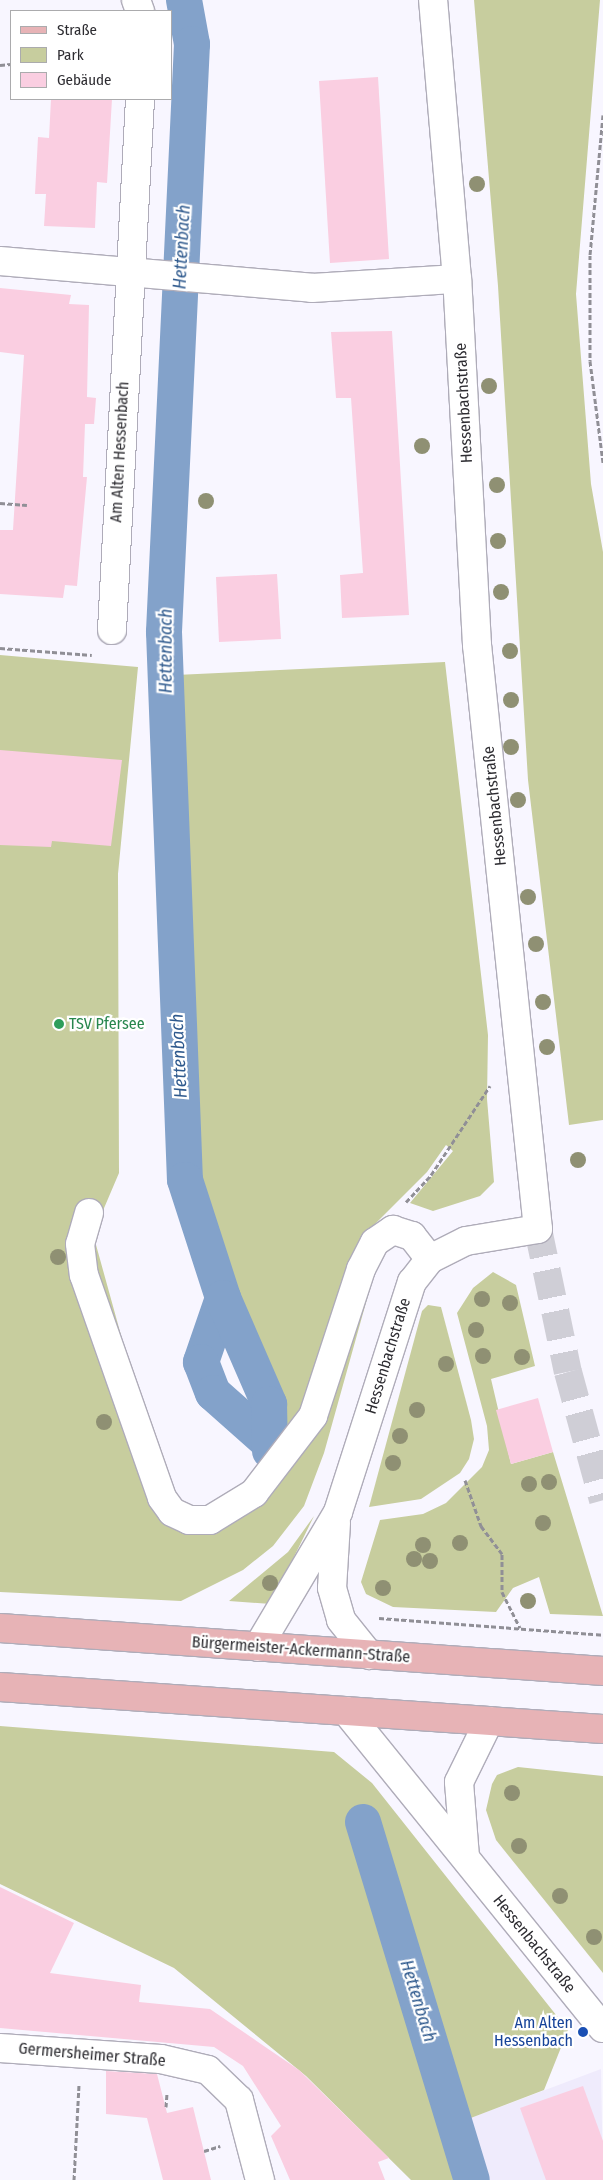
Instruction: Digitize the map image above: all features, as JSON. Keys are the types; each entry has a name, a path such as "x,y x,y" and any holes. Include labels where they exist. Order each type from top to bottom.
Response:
{"main road":[{"name":"Bürgermeister-Ackermann-Straße","path":"0,1628 258,1648 603,1671"},
{"path":"0,1687 596,1729"}],"street":[{"name":"Hessenbachstraße","path":"258,1648 338,1512 363,1441 400,1308 412,1282 430,1260 466,1241 538,1229 477,646 457,279 434,0"},
{"name":"Am Alten Hessenbach","path":"112,630 129,274 140,100"},
{"path":"0,261 129,274 312,288 457,279"},
{"path":"88,1212 80,1244 84,1275 159,1490 172,1512 190,1520 210,1520 254,1494 313,1416 361,1269 375,1242 393,1230 412,1236 430,1260"},
{"name":"Hessenbachstraße","path":"338,1512 332,1588 341,1620 369,1655"},
{"name":"Hessenbachstraße","path":"346,1711 603,2028"},
{"name":"Hessenbachstraße","path":"466,1860 459,1824 459,1782 489,1721"},
{"name":"Germersheimer Straße","path":"0,2048 161,2059 208,2070 239,2100 260,2180"}],"path":[{"path":"603,115 590,255 590,361 603,463"},
{"path":"0,503 27,505"},
{"path":"0,648 93,655 112,630"},
{"path":"375,1242 387,1222 430,1175 493,1081"},
{"path":"464,1480 481,1526 502,1554 502,1592 520,1629"},
{"path":"409,1620 603,1635"},
{"path":"74,2180 81,2053"}],"shaded area":[{"path":"601,2069 603,2180 481,2180 465,2120"}],"green space":[{"path":"474,0 600,0 576,294 591,484 603,552 603,1120 569,1125 528,780 498,286"},
{"name":"TSV Pfersee","path":"0,655 138,667 118,874 119,1173 93,1234 173,1523 202,1535 224,1527 261,1498 374,1274 324,1453 304,1506 273,1546 243,1570 181,1601 0,1592"},
{"path":"445,662 488,1035 487,1099 494,1182 480,1196 433,1211 410,1203 453,1151 446,1145 427,1172 371,1228 355,1250 302,1413 282,1437 270,1391 191,1179 176,675"},
{"path":"493,1272 516,1285 535,1366 491,1379 511,1464 553,1452 603,1616 550,1614 539,1577 513,1588 496,1612 393,1607 366,1594 361,1582 380,1520 423,1514 446,1503 482,1467 489,1450 487,1426 457,1313 473,1288"},
{"path":"428,1305 441,1307 471,1420 474,1439 469,1459 460,1473 421,1499 369,1507 422,1311"},
{"path":"314,1516 271,1604 229,1601 288,1552"},
{"path":"0,1726 334,1752 372,1783 568,2030 544,2090 442,2129 457,2180 411,2180 306,2076 174,1968 0,1884"},
{"path":"518,1767 603,1776 603,1973 496,1840 486,1810 492,1784 497,1775"}],"building":[{"path":"378,77 389,259 330,263 319,81"},
{"path":"51,100 112,100 107,183 97,182 95,228 44,226 46,194 35,194 38,137 49,138"},
{"path":"0,288 71,295 69,304 89,305 87,397 96,398 94,424 85,424 83,477 87,477 77,586 65,585 63,598 0,594 0,530 13,530 24,355 0,352"},
{"path":"392,331 409,615 342,618 340,575 363,573 351,398 336,398 331,332"},
{"path":"277,574 281,639 219,642 216,577"},
{"path":"0,750 122,760 111,846 52,841 51,847 0,845"},
{"path":"538,1398 553,1452 511,1464 496,1410"},
{"path":"0,1887 74,1923 50,1973 141,1985 139,2002 210,2009 299,2070 389,2158 378,2162 385,2180 290,2180 271,2136 281,2126 243,2066 214,2047 0,2028"},
{"path":"106,2071 157,2074 167,2113 193,2107 211,2180 163,2180 147,2118 106,2114"},
{"path":"583,2086 603,2141 603,2180 546,2180 520,2108"}],"waterway":[{"name":"Hettenbach","path":"184,0 192,44 164,632 185,1180 223,1298 201,1362 213,1393 267,1441"},
{"name":"Hettenbach","path":"223,1298 269,1404 270,1451"},
{"name":"Hettenbach","path":"363,1822 472,2180"}],"tunnel":[{"path":"538,1229 568,1372 603,1500"}],"place":[{"name":"TSV Pfersee","path":"59,1024"},
{"name":"Am Alten Hessenbach","path":"583,2032"}]}
